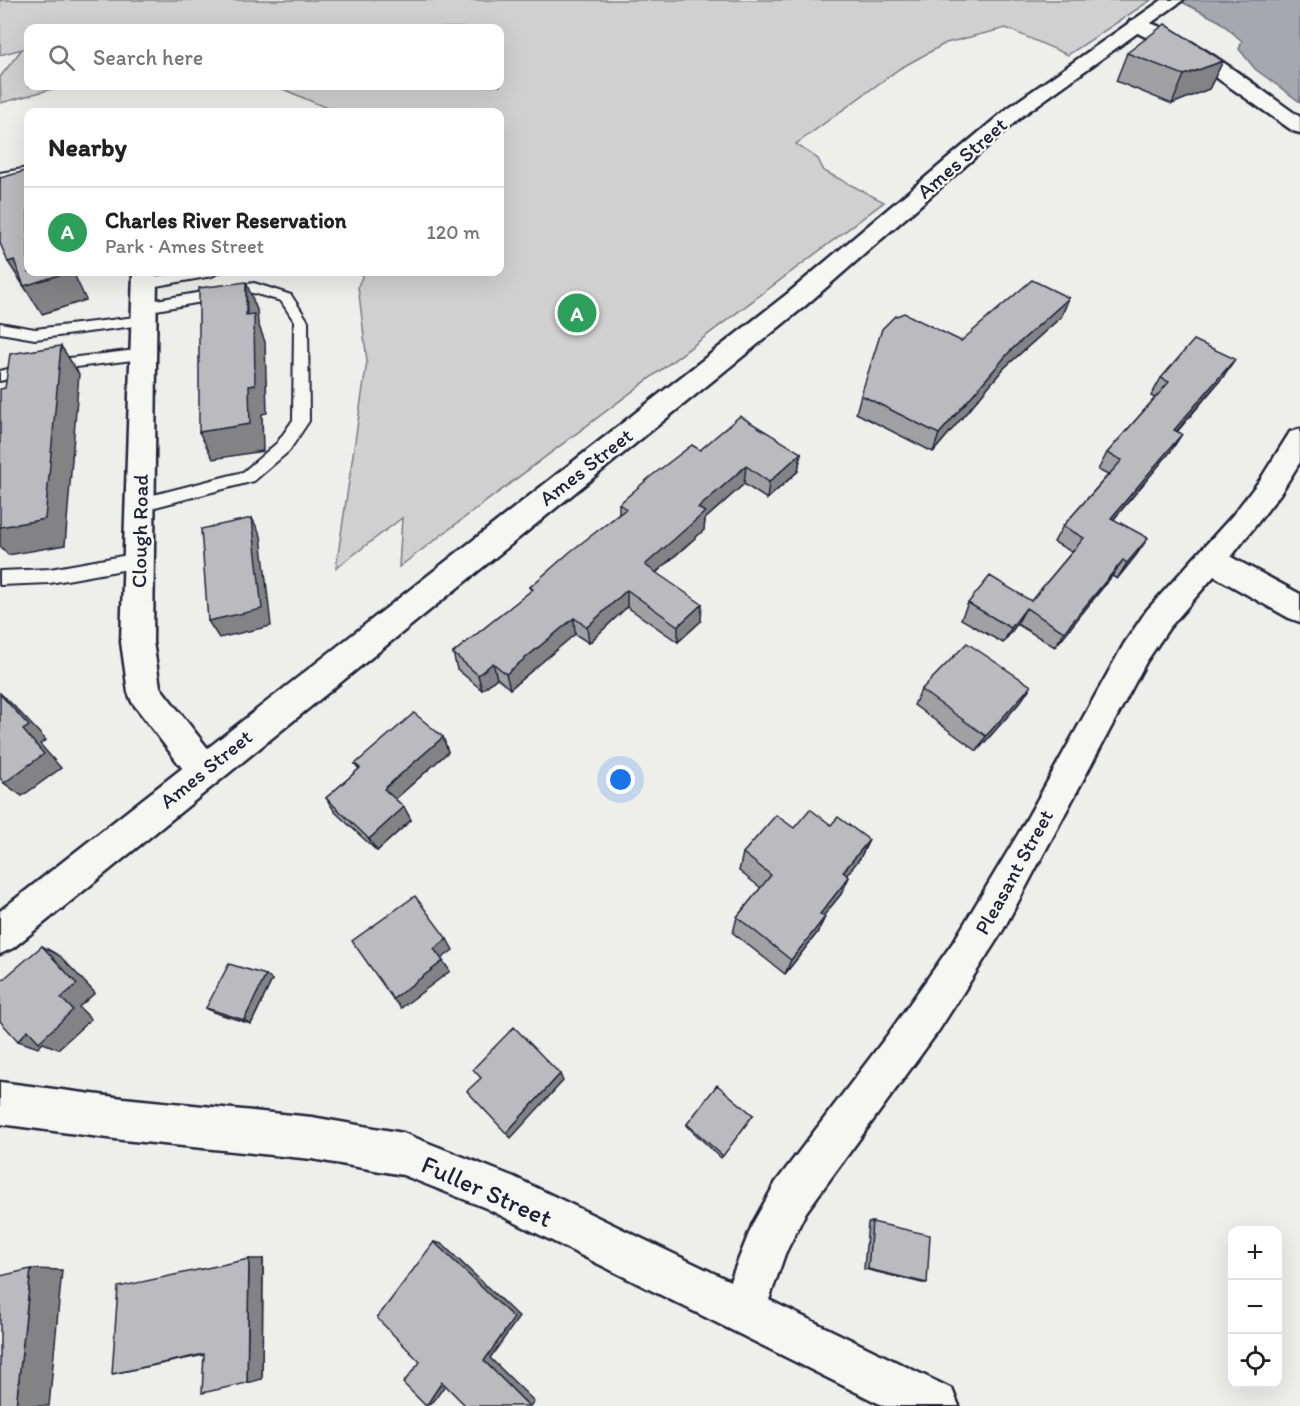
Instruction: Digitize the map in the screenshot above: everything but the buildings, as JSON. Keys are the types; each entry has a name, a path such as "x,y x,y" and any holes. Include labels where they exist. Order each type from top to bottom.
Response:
{"street":[{"name":"Ames Street","path":"0,935 796,300 1015,112 1170,3"},
{"path":"1137,25 1163,36 1188,51 1300,127"},
{"name":"Clough Road","path":"145,296 137,642 144,692 204,770"},
{"name":"Pleasant Street","path":"742,1313 763,1250 786,1205 895,1059 968,954 1000,901 1135,653 1158,620 1211,560 1270,487 1300,440"},
{"path":"1211,560 1300,609"},
{"name":"Fuller Street","path":"0,1103 123,1119 312,1138 403,1154 499,1192 935,1406"}],"lane":[{"path":"0,177 24,173"},
{"path":"0,328 35,334 201,276"},
{"path":"140,504 248,477 283,447 301,421 301,321 286,298 254,288 145,296"},
{"path":"0,376 36,367 144,354"},
{"path":"0,578 50,576 139,560"}],"shaded area":[{"path":"0,0 1151,0 1068,55 1006,28 946,43 899,69 796,144 818,159 824,171 884,202 399,567 402,518 336,568 367,361 358,286 362,276 504,276 504,108 327,108 285,90 504,90 504,24 24,24 24,90 48,90 1,103 0,77 22,49 0,55"},
{"path":"1178,0 1300,0 1300,102 1255,69 1239,49 1242,41 1219,21"}],"place":[{"name":"Charles River Reservation","path":"577,313"}]}
